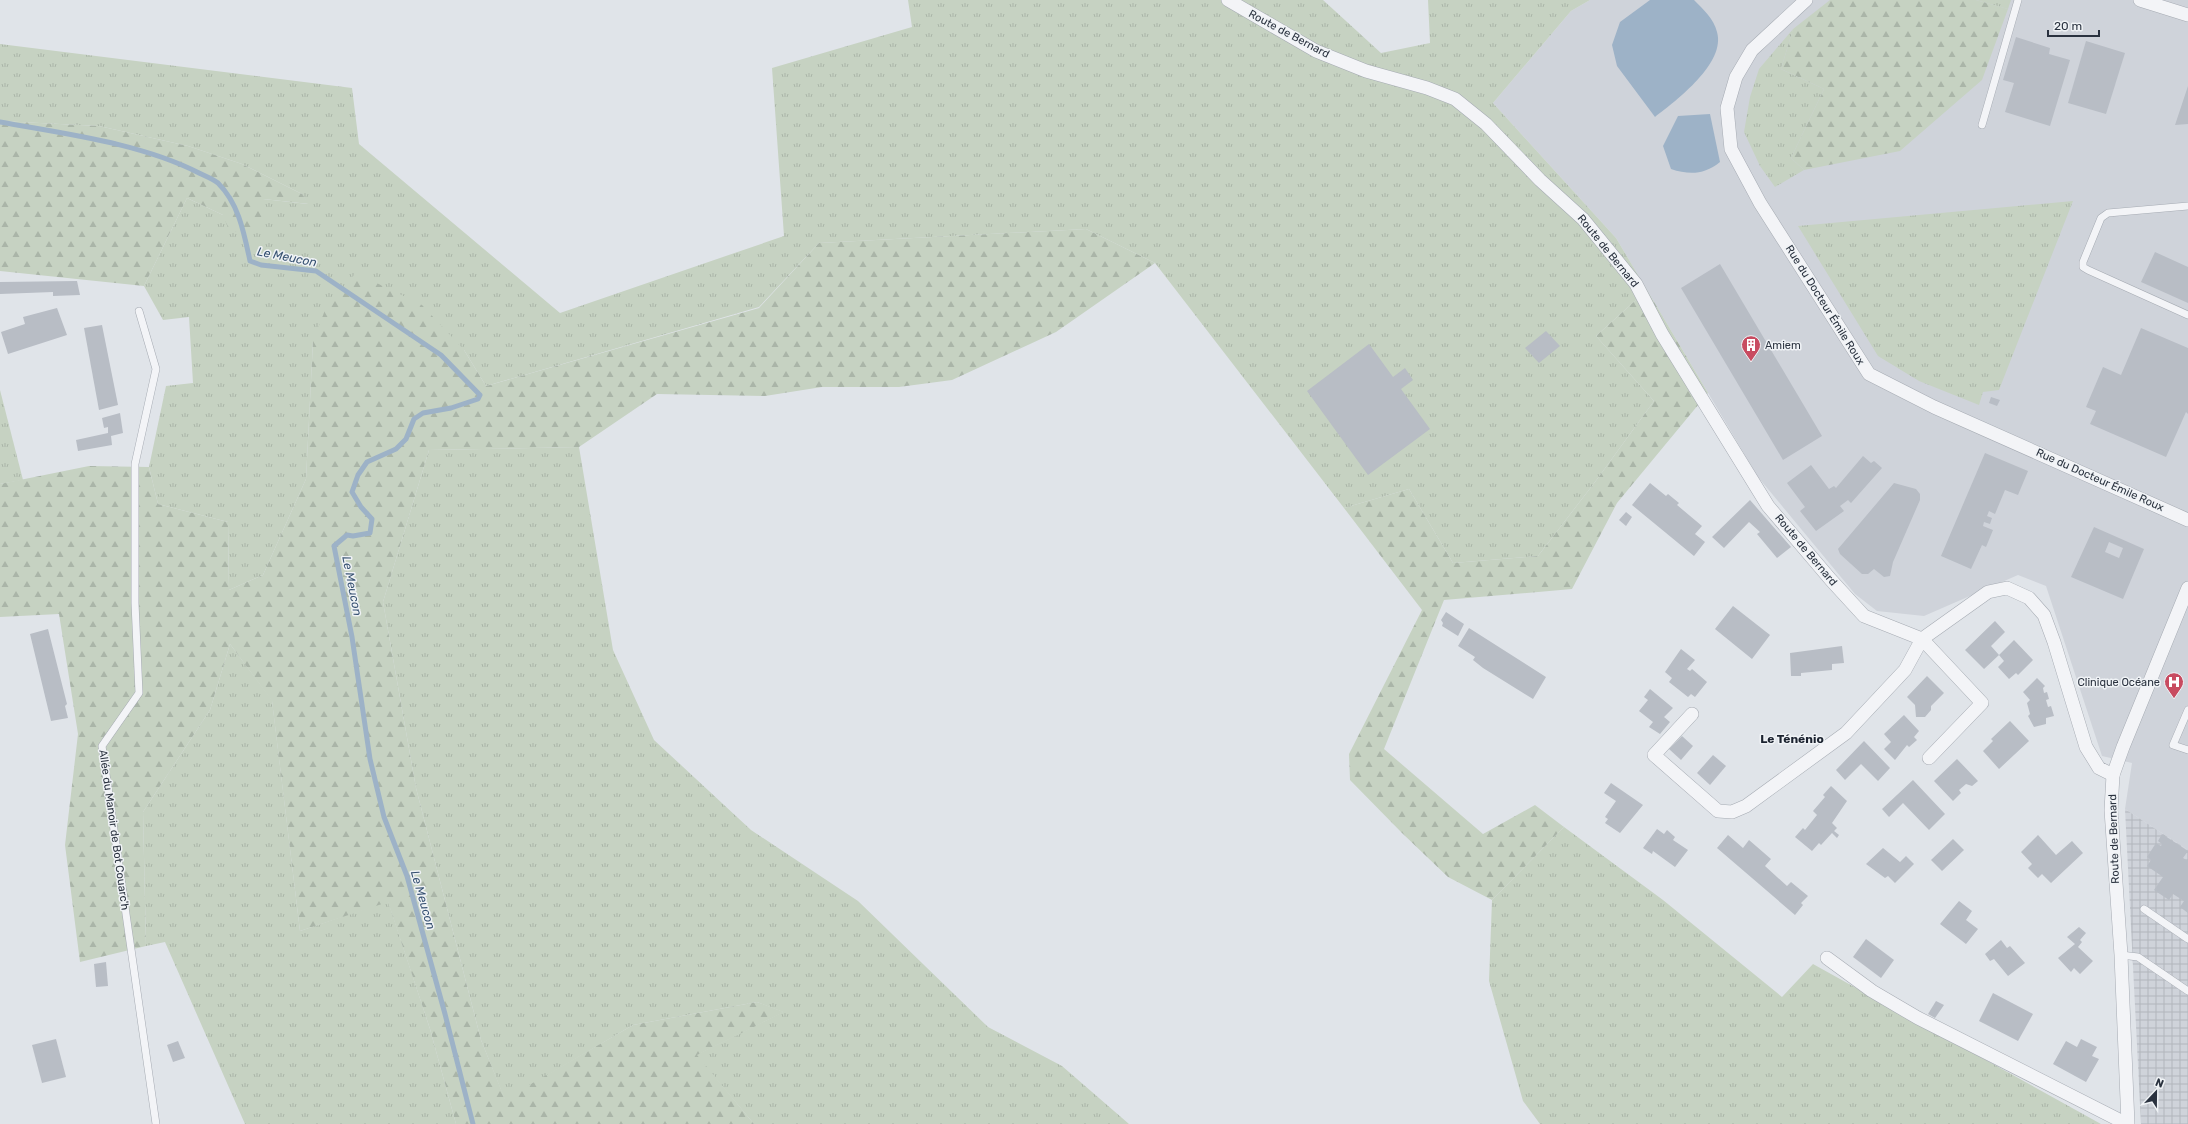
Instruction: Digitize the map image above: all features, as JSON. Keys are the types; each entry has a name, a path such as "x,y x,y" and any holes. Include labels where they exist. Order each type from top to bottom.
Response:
{"street":[{"name":"Route de Bernard","path":"1228,0 1316,51 1366,71 1428,88 1455,99 1486,124 1540,180 1583,219 1636,284 1662,334 1768,506 1864,616 1922,639"},
{"name":"Rue du Docteur Émile Roux","path":"1806,0 1752,50 1736,76 1728,108 1731,149 1760,203 1869,374 1934,406 2188,520"},
{"path":"2140,0 2188,15"},
{"path":"1692,714 1654,755 1718,812 1732,812 1746,806 1846,733 1905,670 1922,639 1988,592 2007,588 2029,598 2044,615 2054,642 2086,746 2100,768 2113,775"},
{"name":"Route de Bernard","path":"2127,1124 2121,955 2110,810 2113,775 2123,746 2188,588"},
{"path":"1922,639 1982,703 1929,758"},
{"path":"1827,958 1872,991 1918,1018 2127,1124"}],"lane":[{"path":"1982,125 2018,0"},
{"path":"2188,206 2108,213 2101,218 2083,262 2083,267 2088,270 2188,316"},
{"name":"Allée du Manoir de Bot Couarc'h","path":"139,311 156,369 135,464 135,603 139,694 102,746 156,1124"},
{"path":"2188,710 2173,745 2188,750"},
{"path":"2144,908 2188,939"},
{"path":"2121,955 2138,957 2188,992"}],"shaded area":[{"path":"1590,0 2188,0 2188,850 2125,809 2132,763 2102,756 2046,586 2018,575 1924,616 1877,611 1855,594 1758,477 1616,238 1493,103 1571,11"},
{"path":"2125,809 2188,850 2188,1124 2141,1124"}],"green space":[{"path":"908,0 1323,0 1381,53 1430,43 1428,0 1590,0 1571,11 1493,103 1616,238 1647,290 1596,336 1654,401 1595,482 1538,556 1453,563 1409,489 1344,508 1155,263 1086,229 819,243 759,307 486,386 464,350 313,341 306,479 263,575 229,590 228,522 158,504 149,467 166,386 193,383 189,317 163,320 144,286 187,198 223,215 263,199 308,204 302,194 242,164 188,146 99,126 0,121 0,44 352,88 359,144 560,313 784,236 772,68 912,27"},
{"path":"1830,0 1976,0 2008,9 1982,80 1900,151 1804,170 1791,158 1824,89 1781,69 1793,29"},
{"path":"1976,0 2011,0 2008,9"},
{"path":"1793,29 1781,69 1824,89 1791,158 1804,170 1775,187 1760,166 1744,132 1750,97 1759,69"},
{"path":"0,121 99,126 188,146 242,164 302,194 309,204 263,199 261,224 230,233 223,215 187,198 144,286 0,271"},
{"path":"2073,201 1999,390 1983,392 1979,405 1919,381 1878,356 1798,226"},
{"path":"1086,229 1155,263 1056,332 952,380 899,387 822,387 765,396 657,394 579,447 429,450 383,602 416,788 481,1040 505,1099 633,1025 757,1002 784,1012 697,1055 754,1124 456,1124 430,1029 388,902 300,931 272,701 230,644 210,710 143,812 146,946 80,962 65,845 78,734 59,614 0,617 0,484 89,466 149,467 158,504 228,522 229,590 263,575 306,479 313,341 327,305 356,273 422,305 464,350 486,386 759,308 819,243"},
{"path":"1647,290 1708,393 1617,503 1572,589 1444,600 1384,749 1483,834 1535,805 1564,827 1492,900 1448,877 1350,780 1349,754 1422,610 1344,508 1409,489 1453,563 1538,556 1595,482 1654,401 1596,336"},
{"path":"0,390 23,480 0,484"},
{"path":"579,447 613,650 654,740 751,830 858,901 988,1027 1062,1066 1129,1124 754,1124 696,1055 783,1012 757,1002 633,1025 505,1100 481,1040 416,788 383,602 429,450"},
{"path":"230,644 272,700 300,931 388,901 430,1029 456,1124 245,1124 165,942 146,946 143,812 210,710"},
{"path":"1564,827 1663,900 1782,997 1813,964 2101,1124 1540,1124 1523,1101 1489,981 1492,900"}],"water":[{"path":"1650,0 1694,0 1708,14 1716,27 1718,44 1714,56 1698,80 1655,117 1617,66 1612,45 1620,22"},
{"path":"1710,114 1720,162 1702,172 1696,173 1671,169 1663,146 1678,116"}],"building":[{"path":"2016,37 2050,48 2049,54 2070,60 2050,126 2005,112 2014,83 2003,80"},
{"path":"2086,41 2125,53 2106,114 2068,103"},
{"path":"2188,86 2188,124 2175,125"},
{"path":"2155,252 2188,267 2188,303 2141,282"},
{"name":"Amiem","path":"1720,264 1822,436 1783,460 1681,288"},
{"path":"77,281 80,295 53,296 53,292 0,294 0,282"},
{"path":"57,308 67,335 8,354 1,332 25,324 23,317"},
{"path":"102,325 118,405 99,410 84,328"},
{"path":"2141,328 2188,348 2188,414 2186,412 2166,457 2090,424 2096,411 2086,407 2103,367 2121,375"},
{"path":"1546,331 1560,346 1539,363 1525,348"},
{"path":"1369,344 1393,377 1405,368 1413,380 1401,389 1430,429 1368,475 1307,391"},
{"path":"1991,397 2000,400 1997,406 1989,403"},
{"path":"120,413 123,433 111,436 112,445 78,451 76,440 108,433 108,427 104,428 102,418"},
{"path":"1985,453 2028,471 2018,495 2005,490 1995,514 1989,511 1987,516 1992,518 1990,524 1984,522 1983,526 1993,530 1986,547 1982,545 1971,569 1941,556"},
{"path":"1863,456 1871,463 1874,461 1882,468 1851,503 1848,500 1840,506 1844,511 1816,531 1800,511 1805,507 1787,483 1811,465 1829,489 1834,486 1836,488"},
{"path":"1650,483 1666,496 1668,494 1679,503 1677,505 1702,526 1695,534 1705,542 1694,556 1632,505"},
{"path":"1894,483 1916,489 1920,494 1920,500 1893,562 1890,576 1884,577 1874,569 1868,574 1862,574 1840,554 1838,549"},
{"path":"1750,500 1791,547 1777,558 1757,534 1760,532 1749,522 1724,548 1712,537"},
{"path":"1626,512 1632,517 1626,526 1619,520"},
{"path":"2094,527 2144,549 2123,599 2071,577","holes":["2109,542 2123,548 2119,558 2105,552"]},
{"path":"1733,606 1770,635 1752,659 1715,629"},
{"path":"1446,612 1464,624 1458,636 1442,626 1443,623 1441,620"},
{"path":"1995,621 2005,632 1991,646 1999,655 1984,669 1965,650"},
{"path":"1469,628 1546,677 1533,699 1483,668 1473,660 1475,657 1458,646"},
{"path":"48,629 67,704 65,706 68,718 51,721 30,634"},
{"path":"2014,640 2033,660 2018,675 2016,673 2009,679 1998,667 2004,661 1999,655"},
{"path":"1842,646 1844,663 1832,664 1832,670 1801,673 1801,676 1791,676 1790,653"},
{"path":"1681,649 1695,660 1687,669 1690,671 1692,669 1707,682 1695,697 1691,694 1688,697 1669,682 1672,678 1665,672"},
{"path":"1927,676 1944,693 1931,706 1931,710 1925,717 1916,717 1915,705 1907,697"},
{"path":"2037,678 2045,686 2043,688 2044,693 2047,692 2049,699 2046,700 2048,707 2051,706 2054,716 2046,718 2046,724 2034,727 2028,716 2030,714 2027,703 2030,700 2023,692"},
{"path":"1650,689 1673,708 1664,717 1670,722 1660,734 1649,727 1653,722 1639,711 1648,700 1644,697"},
{"path":"1904,715 1919,731 1914,737 1917,740 1909,747 1907,745 1895,760 1884,749 1891,742 1884,734"},
{"path":"2010,721 2029,741 1999,769 1983,751 1993,741 1991,739"},
{"path":"1682,736 1693,746 1681,760 1669,749"},
{"path":"1864,741 1890,768 1878,781 1861,764 1845,780 1836,770"},
{"path":"1713,755 1726,766 1710,785 1697,773"},
{"path":"1957,759 1978,781 1972,786 1966,784 1959,790 1961,793 1953,801 1934,781"},
{"path":"1913,780 1945,814 1929,830 1903,803 1889,817 1882,809"},
{"path":"1611,783 1643,805 1620,833 1605,823 1608,819 1605,817 1616,801 1604,793"},
{"path":"1831,786 1847,801 1832,823 1837,828 1834,831 1839,835 1837,838 1832,833 1821,845 1819,843 1812,851 1795,837 1803,828 1805,830 1817,815 1813,811 1825,797 1823,795"},
{"path":"1657,829 1664,834 1667,830 1675,837 1673,840 1688,850 1675,867 1653,851 1652,854 1643,848"},
{"path":"2162,834 2188,851 2183,858 2188,861 2188,913 2180,907 2184,901 2173,894 2169,900 2154,890 2163,877 2147,866 2151,860 2147,857 2156,843 2161,846 2162,844 2158,841"},
{"path":"1728,835 1743,848 1749,840 1771,859 1765,866 1787,886 1791,882 1808,896 1801,903 1803,905 1795,915 1717,848"},
{"path":"2038,835 2056,855 2072,841 2083,853 2051,883 2042,874 2038,878 2028,868 2032,864 2021,852"},
{"path":"1953,839 1964,850 1942,871 1931,860"},
{"path":"1883,848 1900,862 1906,856 1914,864 1895,883 1888,876 1885,878 1866,864"},
{"path":"1959,901 1972,911 1966,920 1978,929 1966,944 1940,924"},
{"path":"2079,927 2086,933 2080,940 2082,942 2078,947 2093,961 2080,974 2074,968 2071,972 2058,958 2075,944 2067,937"},
{"path":"1866,939 1894,960 1881,978 1853,957"},
{"path":"2001,940 2007,948 2010,946 2025,963 2008,976 1994,959 1990,961 1985,954"},
{"path":"106,962 108,986 96,987 94,964"},
{"path":"1993,993 2033,1014 2018,1041 1979,1021"},
{"path":"1936,1001 1944,1005 1935,1018 1928,1014"},
{"path":"56,1039 66,1077 42,1083 32,1045"},
{"path":"2081,1039 2097,1047 2092,1056 2099,1059 2086,1082 2053,1064 2066,1041 2077,1047"},
{"path":"178,1041 185,1058 173,1062 167,1045"}],"waterway":[{"name":"Le Meucon","path":"0,122 127,147 176,163 214,180 225,191 236,210 240,219 250,261 261,265 316,271 441,355 480,395 478,399 451,408 423,413 414,419 406,439 396,449 367,462 358,475 352,492 361,507 372,519 370,533 353,536 347,535 334,546 352,637 370,759 384,817 407,876 445,1014 473,1124"}],"place":[{"name":"Amiem","path":"1751,362"},
{"name":"Clinique Océane","path":"2174,699"}],"district":[{"name":"Le Ténénio","path":"1792,739"}]}
